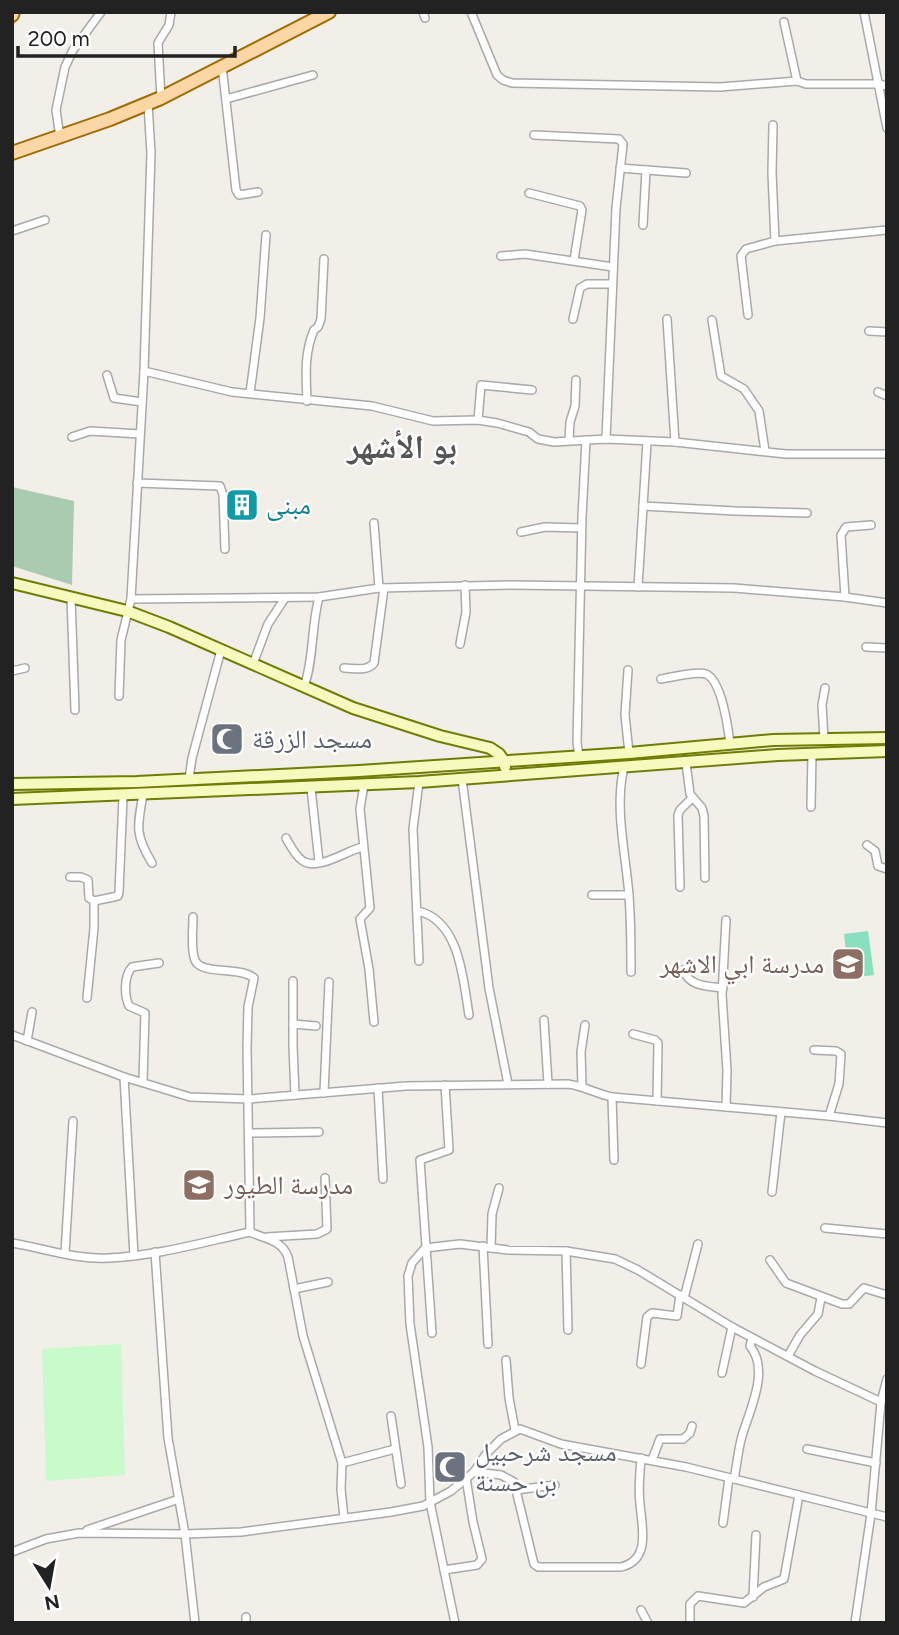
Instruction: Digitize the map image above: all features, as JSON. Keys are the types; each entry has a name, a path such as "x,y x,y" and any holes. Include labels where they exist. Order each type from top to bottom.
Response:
{"main road":[{"path":"12,153 148,104 329,12"},
{"path":"12,583 127,611 381,719 490,748 504,761 505,776"},
{"path":"12,785 189,779 629,753 730,743 887,738"},
{"path":"12,799 311,788 811,753 887,751"}],"street":[{"path":"60,136 56,110 65,66 101,12"},
{"path":"160,98 158,43 169,25 171,12"},
{"path":"471,12 498,75 512,83 720,87 797,81 806,84 883,85"},
{"path":"864,12 883,85 887,128"},
{"path":"784,22 797,81"},
{"path":"222,66 236,190 239,195 258,192"},
{"path":"226,99 313,75"},
{"path":"119,696 121,640 131,599 144,371 151,153 148,104"},
{"path":"773,125 775,242"},
{"path":"534,135 619,139 622,144 612,284 606,439"},
{"path":"620,168 686,173"},
{"path":"643,225 646,170"},
{"path":"529,193 580,206 582,211 574,260"},
{"path":"12,230 45,220"},
{"path":"748,315 741,256 746,250 775,242 887,230"},
{"path":"250,393 260,318 266,235"},
{"path":"501,256 525,254 613,267"},
{"path":"307,401 305,370 308,348 321,319 324,260"},
{"path":"573,320 580,288 587,284 612,284"},
{"path":"667,319 675,442"},
{"path":"712,320 721,376 744,389 756,405 765,452"},
{"path":"869,331 887,332"},
{"path":"144,371 232,392 372,406 433,421 478,421 512,427 529,432 538,439 554,442 606,439 675,442 786,454 887,454"},
{"path":"107,375 114,398 142,402"},
{"path":"569,440 576,380"},
{"path":"478,421 481,385 532,390"},
{"path":"878,391 887,396"},
{"path":"72,437 90,430 140,434"},
{"path":"579,756 577,743 586,440"},
{"path":"638,587 647,442"},
{"path":"137,483 220,486 223,495 225,549"},
{"path":"643,506 807,513"},
{"path":"344,668 363,669 374,663 382,588 374,523"},
{"path":"845,597 841,535 846,527 871,525"},
{"path":"522,532 545,527 582,528"},
{"path":"131,599 318,597 382,588 465,585 734,589 845,597 887,603"},
{"path":"460,644 466,619 465,585"},
{"path":"303,687 310,670 313,620 318,597"},
{"path":"71,598 75,710"},
{"path":"253,664 268,624 285,598"},
{"path":"866,647 887,648"},
{"path":"189,779 192,758 221,650"},
{"path":"12,671 25,668"},
{"path":"628,670 625,715 629,753"},
{"path":"661,678 703,673 711,677 724,706 730,743"},
{"path":"824,739 822,705 825,688"},
{"path":"811,753 811,807"},
{"path":"687,763 689,790 692,798 702,808 704,816 705,878"},
{"path":"624,767 620,782 620,800 629,895 631,972"},
{"path":"462,779 489,988 508,1084"},
{"path":"419,782 413,829 419,961"},
{"path":"364,785 360,809 370,908 360,919 374,1022"},
{"path":"311,788 319,862"},
{"path":"143,795 140,842 152,863"},
{"path":"71,877 88,880 89,898 94,901 118,896 123,797"},
{"path":"680,887 678,816 680,810 692,798"},
{"path":"286,838 300,859 308,863 333,860 347,851 363,847"},
{"path":"867,845 874,851 878,866 887,869"},
{"path":"592,895 629,895"},
{"path":"87,998 94,901"},
{"path":"418,911 436,918 449,935 461,965 469,1014"},
{"path":"193,918 194,958 197,965 203,969 239,970 254,978 248,1007 250,1232"},
{"path":"726,920 723,988 726,1107"},
{"path":"143,1082 145,1013 129,1006 127,1002 127,976 132,967 159,963"},
{"path":"683,970 692,982 723,988"},
{"path":"293,981 295,1095"},
{"path":"324,1093 330,982"},
{"path":"27,1041 32,1012"},
{"path":"544,1020 548,1084"},
{"path":"293,1024 316,1026"},
{"path":"582,1086 581,1052 585,1026"},
{"path":"633,1034 655,1040 658,1044 657,1101"},
{"path":"12,1045 13,1035 190,1097 249,1099 378,1088 548,1084 582,1086 597,1094 612,1097 829,1116 887,1124"},
{"path":"814,1050 836,1051 841,1054 839,1084 829,1116"},
{"path":"124,1076 134,1256"},
{"path":"432,1334 420,1160 449,1150 446,1085"},
{"path":"378,1088 383,1179"},
{"path":"612,1097 614,1160"},
{"path":"772,1192 781,1112"},
{"path":"65,1253 73,1121"},
{"path":"249,1133 319,1132"},
{"path":"263,1238 317,1234 327,1228 325,1178"},
{"path":"488,1344 487,1247 499,1188"},
{"path":"825,1228 887,1234"},
{"path":"12,1243 104,1258 134,1256 250,1232 285,1248 311,1368 327,1409 342,1463 341,1489 345,1518"},
{"path":"455,1623 430,1502 428,1447 417,1377 408,1276 412,1263 425,1248 460,1244 508,1250 566,1251 620,1261 752,1338 881,1402"},
{"path":"641,1364 647,1317 652,1314 677,1315 698,1244"},
{"path":"566,1251 568,1330"},
{"path":"155,1252 168,1438 185,1534 195,1623"},
{"path":"770,1260 786,1283 811,1291 821,1298 847,1305 864,1288 887,1295"},
{"path":"294,1289 328,1282"},
{"path":"788,1356 800,1335 818,1314 821,1298"},
{"path":"722,1373 732,1327"},
{"path":"723,1524 757,1382 758,1357 750,1346 752,1338"},
{"path":"506,1360 514,1430"},
{"path":"855,1623 871,1514 881,1402 887,1379"},
{"path":"391,1416 401,1484"},
{"path":"652,1460 660,1439 683,1439 692,1426"},
{"path":"79,1533 242,1532 400,1511 430,1502 451,1491 474,1472 486,1454 501,1439 514,1430 530,1432 561,1444 652,1460 887,1517"},
{"path":"342,1463 395,1449"},
{"path":"807,1449 876,1463"},
{"path":"474,1472 509,1478 514,1482 534,1563 538,1567 621,1567 630,1564 639,1555 643,1540 639,1493 641,1458"},
{"path":"444,1570 477,1565 482,1559 466,1478"},
{"path":"516,1490 555,1485"},
{"path":"690,1623 690,1604 698,1596 742,1603 764,1587 786,1577 799,1496"},
{"path":"12,1552 46,1539 79,1533 179,1499"},
{"path":"753,1597 756,1535"},
{"path":"641,1610 648,1623"}],"green space":[{"path":"12,487 74,501 72,585 12,566"},
{"path":"868,931 874,975 849,978 844,934"},
{"path":"121,1344 125,1475 46,1481 42,1349"}],"place":[{"name":"مبنى","path":"242,505"},
{"name":"مسجد الزرقة","path":"227,739"},
{"name":"مدرسة ابي الاشهر","path":"848,964"},
{"name":"مدرسة الطيور","path":"199,1185"},
{"name":"مسجد شرحبيل بن حسنة","path":"450,1467"}],"district":[{"name":"بو الأشهر","path":"402,446"}]}
